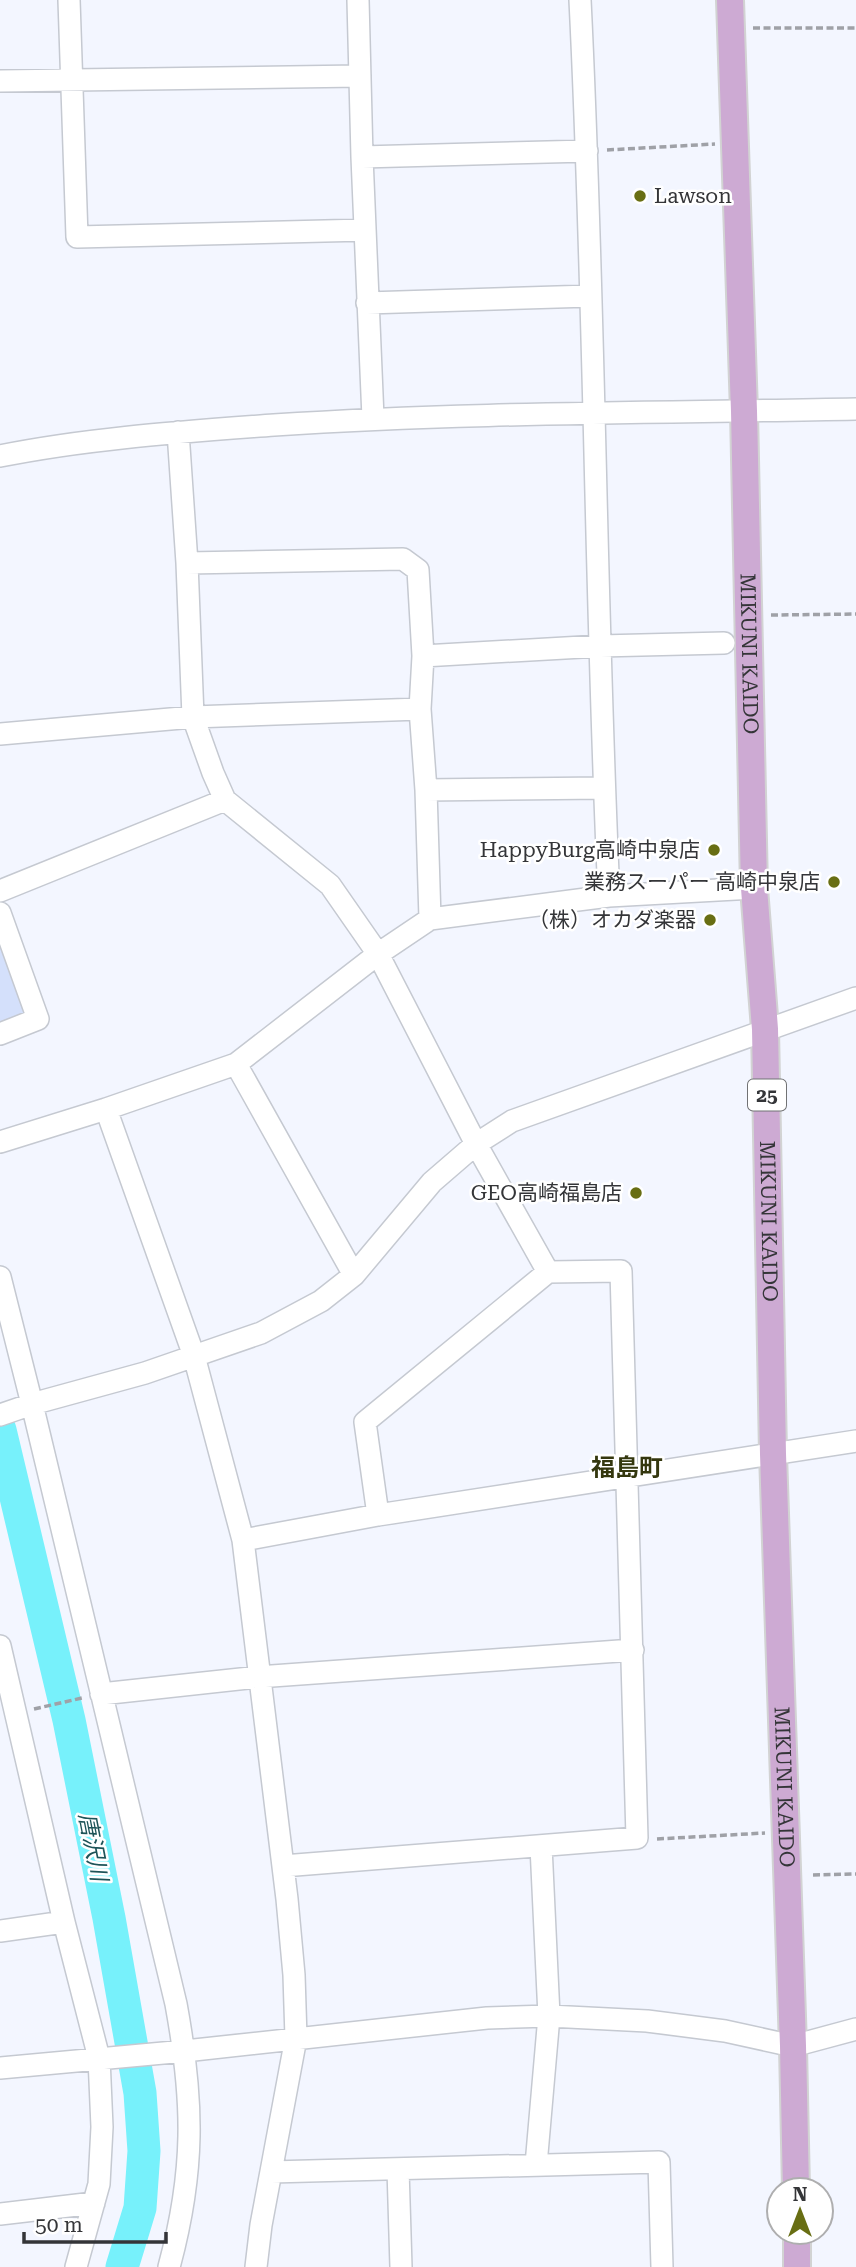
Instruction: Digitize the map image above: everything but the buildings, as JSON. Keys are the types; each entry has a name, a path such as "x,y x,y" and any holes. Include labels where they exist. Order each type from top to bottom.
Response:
{"main road":[{"name":"MIKUNI KAIDO","path":"730,0 744,411 754,888 765,1030 773,1454 796,2176"},
{"path":"797,2246 797,2267"}],"street":[{"path":"69,0 78,237 365,229"},
{"path":"358,0 373,418"},
{"path":"580,0 587,151 609,896"},
{"path":"0,81 360,76"},
{"path":"362,157 587,151"},
{"path":"367,303 590,296"},
{"path":"0,456 45,447 178,432 373,418 856,409"},
{"path":"178,432 187,563 193,717 200,743 225,800 330,885 378,954 476,1144 548,1272"},
{"path":"187,563 403,559 418,570 423,656 420,709 426,790 429,919"},
{"path":"423,656 600,646 724,643"},
{"path":"0,734 193,717 420,709"},
{"path":"426,790 604,788"},
{"path":"0,891 225,800"},
{"path":"0,1142 236,1064 378,954 429,919 609,896 754,888"},
{"path":"0,913 38,1019 0,1034"},
{"path":"0,1415 145,1373 261,1334 320,1301 354,1275 432,1182 476,1144 512,1121 856,998"},
{"path":"236,1064 354,1275"},
{"path":"106,1109 194,1356 243,1540 283,1866 294,1976 296,2038 256,2267"},
{"path":"283,1866 637,1838 621,1271 548,1272 365,1422 378,1514"},
{"path":"0,1277 94,1696 176,2004 178,2052 190,2127 182,2212 169,2267"},
{"path":"243,1540 378,1514 856,1441"},
{"path":"0,1646 64,1922 105,2058 99,2184 76,2267"},
{"path":"94,1696 258,1677 633,1650"},
{"path":"536,2165 549,2017 541,1846"},
{"path":"0,1931 64,1922"},
{"path":"0,2068 178,2052 487,2018 549,2017 646,2021 725,2031 793,2046 856,2029"},
{"path":"271,2172 659,2162 662,2267"},
{"path":"398,2169 401,2267"},
{"path":"0,2214 94,2203"}],"path":[{"path":"731,28 856,28"},
{"path":"587,151 735,143"},
{"path":"748,616 856,614"},
{"path":"30,1710 94,1696"},
{"path":"637,1838 766,1833"},
{"path":"813,1875 856,1874"}],"shaded area":[{"path":"0,931 26,1014 0,1025"}],"waterway":[{"name":"唐沢川","path":"0,1430 69,1720 109,1918 140,2093 144,2151 140,2208 122,2267"}],"place":[{"name":"Lawson","path":"640,196"},
{"name":"HappyBurg高崎中泉店","path":"714,850"},
{"name":"業務スーパー 高崎中泉店","path":"834,882"},
{"name":"（株）オカダ楽器","path":"710,920"},
{"name":"GEO高崎福島店","path":"636,1193"}],"district":[{"name":"福島町","path":"627,1468"}]}
